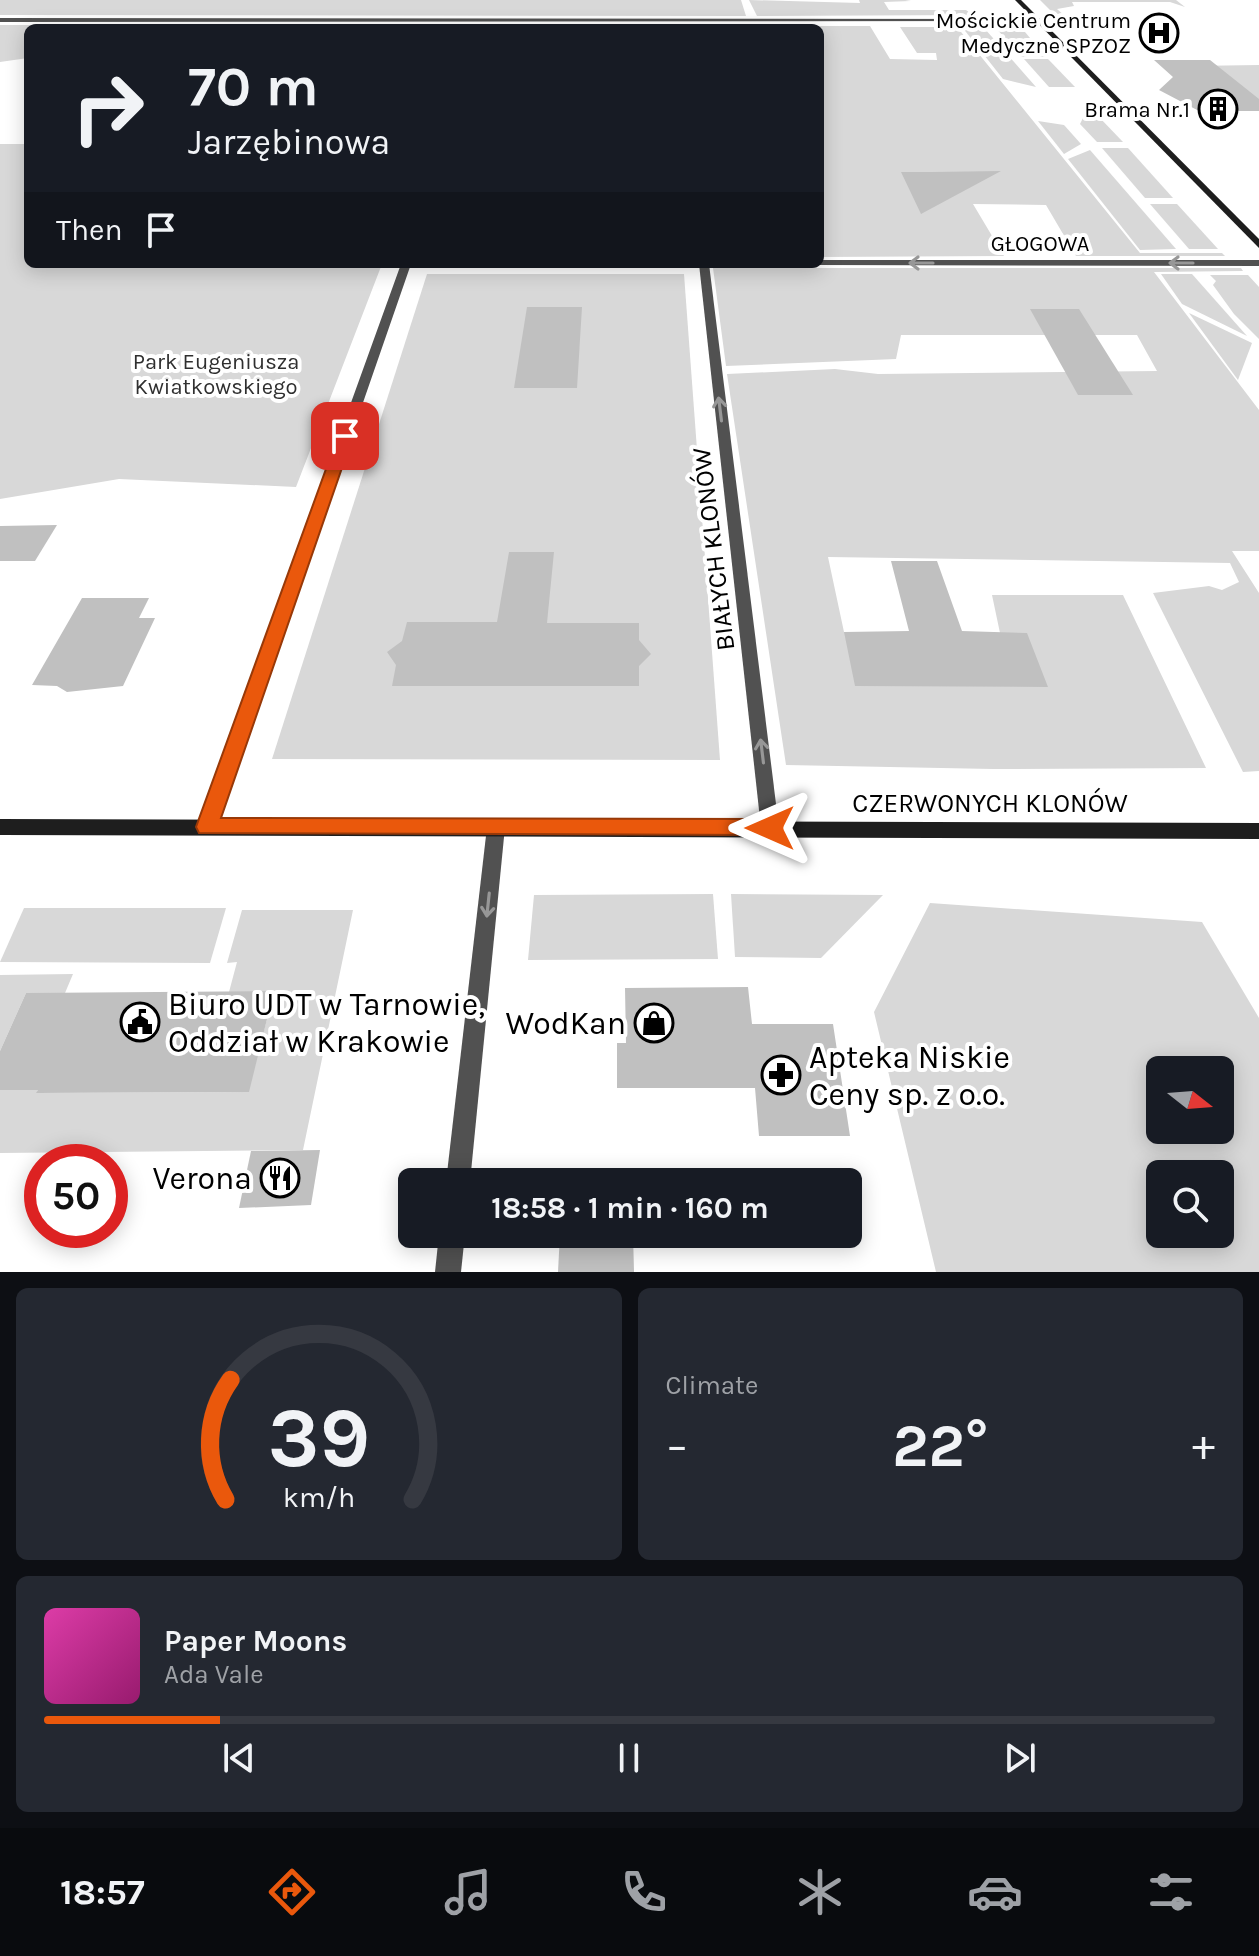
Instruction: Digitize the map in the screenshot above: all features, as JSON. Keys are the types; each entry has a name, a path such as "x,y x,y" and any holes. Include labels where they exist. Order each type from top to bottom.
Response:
{"main road":[{"path":"1018,0 1259,245"},
{"name":"CZERWONYCH KLONÓW","path":"0,827 1259,831"}],"street":[{"path":"0,20 491,24 1039,21"},
{"name":"GŁOGOWA","path":"824,263 1259,263"},
{"path":"207,827 405,268"},
{"name":"BIAŁYCH KLONÓW","path":"704,268 770,828"},
{"path":"459,1168 496,827"},
{"path":"448,1272 451,1248"}],"green space":[{"path":"0,0 741,0 746,16 0,15"},
{"path":"749,0 860,3 859,0 905,0 911,1 884,2 889,10 966,10 973,15 757,16"},
{"path":"1040,0 1176,0 1185,7 1170,2 1072,2 1074,6 1057,9 1066,17 1080,19 1061,21"},
{"path":"0,25 24,25 24,59 0,62"},
{"path":"824,26 870,26 890,59 937,60 936,53 917,53 900,27 957,27 1140,253 1222,253 1225,256 1076,256 1046,205 973,204 1004,256 824,257"},
{"path":"962,27 985,29 1036,87 1003,79"},
{"path":"996,28 1025,32 1046,57 1021,57"},
{"path":"1024,59 1048,59 1075,87 1049,87"},
{"path":"1259,65 1259,100 1192,66"},
{"path":"1098,116 1123,142 1097,142 1080,124 1083,118"},
{"path":"1038,121 1064,125 1081,144 1064,154"},
{"name":"Park Eugeniusza Kwiatkowskiego","path":"0,144 24,144 24,268 380,268 296,487 119,479 0,499"},
{"path":"1102,148 1128,148 1173,198 1145,198"},
{"path":"1090,150 1176,249 1140,250 1068,159"},
{"path":"1150,204 1177,204 1218,249 1189,249"},
{"path":"713,268 1241,268 1243,271 1154,272 1259,410 1259,551 1232,551 1259,593 1259,771 1243,772 1153,593 1209,586 1222,590 1239,582 1230,563 828,557 844,632 1000,633 992,595 1123,595 1206,768 993,769 786,765 727,374 835,369 878,374 1157,371 1137,335 901,335 896,359 726,366"},
{"path":"427,274 684,274 720,760 272,759"},
{"path":"1161,274 1192,274 1247,336 1182,304"},
{"path":"1210,275 1248,275 1259,287 1259,339 1234,314 1213,285 1216,281"},
{"path":"1189,313 1252,343 1238,380"},
{"path":"713,894 718,959 528,960 534,895"},
{"path":"731,894 883,895 821,958 735,957"},
{"path":"930,903 1202,922 1259,1018 1259,1272 936,1272 874,1012"},
{"path":"24,908 226,908 210,963 0,962"},
{"path":"242,910 353,910 303,1150 128,1152 128,1144 24,1144 24,1153 0,1153 0,1090 38,1090 37,1093 248,1092 274,992 229,992 237,962 227,963"},
{"path":"73,974 65,993 26,993 0,1051 0,975"}],"building":[{"path":"1154,60 1210,60 1259,99 1259,111 1199,111 1159,90 1173,77"},
{"path":"1001,171 921,214 901,172 932,172"},
{"path":"527,307 582,307 577,388 514,388"},
{"path":"1030,309 1079,309 1133,395 1078,395"},
{"path":"57,525 35,561 0,561 0,526"},
{"path":"509,552 554,552 547,623 639,623 639,640 651,654 639,666 639,686 392,686 396,665 387,652 402,641 407,622 497,622"},
{"path":"891,561 937,561 962,631 1027,633 1048,687 855,686 844,632 909,631"},
{"path":"82,598 149,598 139,618 155,618 123,686 67,692 57,686 32,685"},
{"path":"748,987 752,1024 833,1024 850,1136 759,1136 755,1088 617,1088 617,1043 626,1043 625,988"},
{"name":"Biuro UDT w Tarnowie, Oddział w Krakowie","path":"274,991 249,1092 36,1093 38,1090 0,1090 0,1051 26,993"},
{"name":"Verona","path":"320,1150 311,1205 239,1208 251,1151"},
{"path":"559,1248 633,1248 634,1272 558,1272"}],"place":[{"name":"Mościckie Centrum Medyczne SPZOZ","path":"1159,33"},
{"name":"Brama Nr.1","path":"1218,109"},
{"name":"Biuro UDT w Tarnowie, Oddział w Krakowie","path":"140,1022"},
{"name":"WodKan","path":"654,1023"},
{"name":"Apteka Niskie Ceny sp. z o.o.","path":"781,1075"},
{"name":"Verona","path":"280,1178"}],"route":[{"path":"345,436 207,827 770,828"}]}
